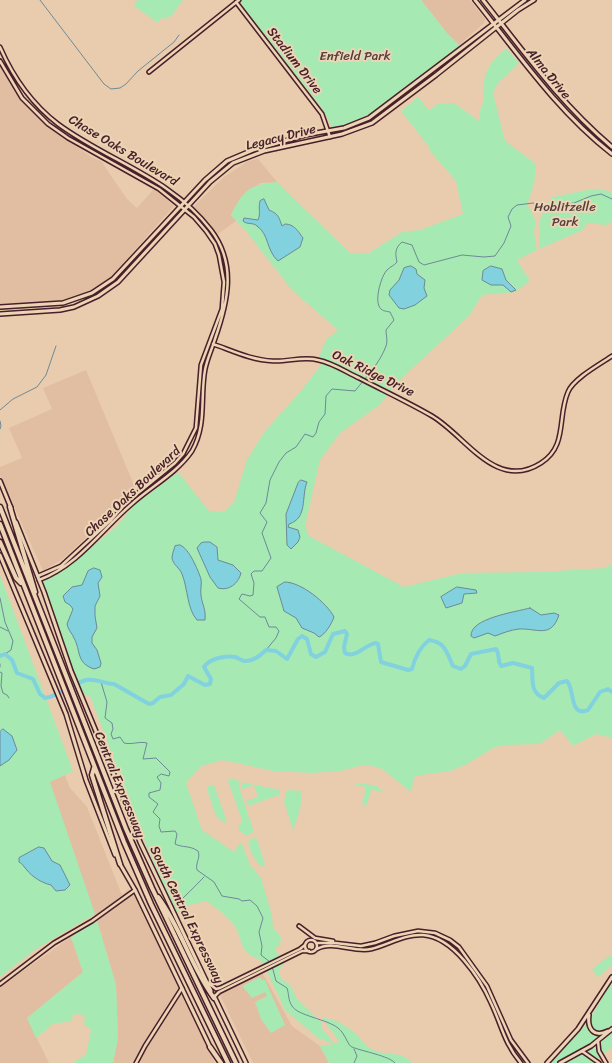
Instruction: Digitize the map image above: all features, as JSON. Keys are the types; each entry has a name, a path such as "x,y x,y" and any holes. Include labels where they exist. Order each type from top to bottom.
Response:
{"highway":[{"name":"Central Expressway","path":"0,507 123,822 152,888 236,1063"},
{"path":"10,507 33,582 36,600"},
{"name":"Central Expressway","path":"0,524 94,768 144,888 228,1063"},
{"path":"0,542 16,578 23,584"},
{"path":"94,768 92,775 120,864"},
{"path":"152,888 176,925 214,998"},
{"path":"210,1047 221,1063"}],"main road":[{"name":"Alma Drive","path":"475,0 565,112 612,154"},
{"name":"Alma Drive","path":"483,0 566,104 612,147"},
{"name":"Legacy Drive","path":"0,307 59,304 88,295 110,282 211,173 227,161 264,146 346,127 369,118 525,0"},
{"name":"Legacy Drive","path":"0,314 60,310 86,302 113,286 142,257 215,177 229,166 243,158 264,151 330,137 372,123 466,52 518,10 534,0"},
{"path":"462,47 466,52"},
{"path":"522,58 526,55"},
{"path":"432,71 436,75"},
{"path":"605,148 609,144"},
{"path":"264,146 264,151"},
{"path":"227,161 229,166"},
{"path":"137,253 142,257"},
{"path":"110,282 113,286"},
{"path":"59,304 60,310"},
{"path":"17,313 17,310 21,306"},
{"path":"0,481 39,578"},
{"path":"0,555 27,624 63,707 86,780 120,864 135,890 218,1063"},
{"name":"South Central Expressway","path":"39,578 71,671 140,842 246,1063"},
{"path":"547,1063 589,1015 612,977"},
{"path":"589,1015 589,1028 593,1032 604,1033 611,1029"},
{"path":"560,1063 598,1041 611,1029"}],"street":[{"path":"149,72 238,1"},
{"name":"Stadium Drive","path":"238,1 322,114 330,137"},
{"name":"Chase Oaks Boulevard","path":"0,47 9,66 32,98 52,119 75,135 162,184 185,202 214,234 224,252 227,266 228,292 223,318 205,371 203,415 196,441 187,457 177,468 132,503 61,571 39,578"},
{"name":"Chase Oaks Boulevard","path":"0,61 27,104 48,124 68,138 156,187 181,206 210,236 219,255 223,271 224,292 222,309 199,374 197,421 192,439 184,454 128,501 113,521 61,566 39,578"},
{"path":"3,68 9,66"},
{"path":"27,104 32,98"},
{"path":"48,124 52,119"},
{"path":"210,236 214,234"},
{"name":"Oak Ridge Drive","path":"209,343 250,358 263,360 283,361 304,358 317,359 382,389 434,417 488,462 510,471 522,470 535,466 551,454 561,436 564,406 568,391 577,382 612,356"},
{"path":"192,439 196,441"},
{"path":"184,454 187,457"},
{"path":"146,486 149,490"},
{"path":"75,553 78,556"},
{"path":"0,984 54,943 135,890"},
{"path":"299,926 312,937 355,946 367,946 394,936 418,931 435,933 450,940 459,947 487,986 511,1041 528,1063"},
{"path":"207,982 216,989 220,988 302,951 314,951 322,946 367,950 407,936 418,935 432,937 445,942 457,952 483,988 492,1004 502,1033 521,1063"},
{"path":"281,960 306,945 310,940 317,943 337,943"},
{"path":"317,943 317,949"},
{"path":"306,945 309,951"},
{"path":"214,998 218,993 258,971"},
{"path":"136,1063 144,1047 182,988"},
{"path":"598,1041 599,1051 606,1063"},
{"path":"582,1051 599,1063"}],"shaded area":[{"path":"421,0 470,0 485,19 484,23 459,45 447,33"},
{"path":"0,67 18,96 45,125 93,158 101,161 127,199 137,208 154,189 174,206 109,279 95,289 64,300 0,304"},
{"path":"258,159 277,182 260,183 231,215 236,221 218,234 194,206 224,177 248,161"},
{"path":"86,370 136,490 64,558 43,571 0,475 0,467 22,458 9,428 52,409 43,388"},
{"path":"10,654 50,781 65,775 70,788 87,807 122,895 129,889 134,895 215,1063 113,1063 118,1038 116,985 95,914 82,920"},
{"path":"71,937 83,972 27,1018 49,1063 0,1063 0,987"},
{"path":"262,972 292,1026 320,1046 329,1063 253,1063 219,993"}],"green space":[{"path":"137,0 183,0 171,17 168,16 166,20 162,17 158,23 134,6"},
{"name":"Enfield Park","path":"242,0 421,0 447,33 460,46 382,107 353,123 333,128 321,107 240,3"},
{"path":"506,48 519,63 498,83 493,93 505,141 536,164 534,185 527,204 536,221 534,232 537,250 517,260 530,281 515,292 482,295 469,316 405,375 378,406 340,433 320,460 305,526 309,536 404,587 462,573 539,572 605,568 612,564 612,738 596,734 573,746 560,730 540,744 505,745 495,747 465,765 450,771 415,776 411,792 382,769 369,765 340,771 312,773 273,771 223,760 201,766 186,783 202,830 234,852 241,842 250,864 247,861 261,878 272,915 273,928 281,937 280,945 275,949 284,965 280,968 279,974 282,979 290,985 298,1000 322,1023 321,1027 335,1044 339,1041 322,1018 335,1020 344,1025 355,1033 368,1047 375,1051 397,1054 408,1059 412,1063 329,1063 320,1046 334,1044 318,1038 285,1010 263,963 246,951 242,945 236,928 227,917 206,901 186,906 176,912 151,858 90,696 82,694 61,639 43,581 61,572 117,526 133,506 178,472 209,511 224,512 234,502 247,460 265,431 301,391 321,365 319,357 326,340 338,330 292,290 246,231 231,215 243,195 253,187 277,182 350,253 369,253 402,232 420,230 463,214 456,181 430,151 430,148 401,111 418,97 429,110 438,104 454,103 479,121 481,105 484,104 483,87 486,73 489,66"},
{"name":"Hoblitzelle Park","path":"603,189 612,193 612,221 607,225 587,223 583,230 539,249 540,219 547,203 553,197 587,190"},
{"path":"0,575 73,771 50,782 95,914 36,949 0,977"},
{"path":"230,778 239,781 239,787 254,832 246,836 238,829 242,820 228,781"},
{"path":"241,782 280,790 279,795 248,806 246,801 258,797 254,785 242,789"},
{"path":"360,783 377,786 383,793 372,789 366,806 362,804 366,787 353,784"},
{"path":"214,785 226,819 225,824 216,816 207,789 208,786"},
{"path":"287,790 302,791 300,810 293,830 284,801"},
{"path":"256,837 265,864 262,867 253,855 248,841"},
{"path":"97,920 116,985 118,1038 113,1063 72,1063 86,1055 91,1030 84,1024 85,1015 73,1014 72,1021 53,1024 36,1038 27,1018 83,972 71,937"},
{"path":"612,954 612,965 598,977 592,969"},
{"path":"260,977 262,980 265,980 285,1025 271,1033 261,1019 255,1002 267,996 265,992 252,998 243,987 244,985"},
{"path":"612,981 612,1025 603,1031 597,1031 591,1026 591,1017"},
{"path":"587,1022 591,1032 602,1035 558,1063 551,1063"},
{"path":"612,1032 612,1047 593,1063 564,1063 592,1048"}],"water":[{"path":"264,199 269,210 278,216 282,226 288,224 297,230 303,238 300,247 278,261 271,252 261,229 255,225 243,221 244,218 258,220 260,201"},
{"path":"411,266 416,269 417,274 425,280 424,288 427,296 415,305 404,309 399,308 389,295 390,290 399,280 404,268"},
{"path":"491,266 502,269 506,280 516,290 511,292 503,285 491,285 482,280 483,271"},
{"path":"301,480 307,482 303,506 299,517 289,524 288,527 298,530 300,537 298,542 291,549 287,545 286,514 298,483"},
{"path":"210,542 217,547 218,560 233,565 241,573 238,580 232,586 222,589 218,588 210,577 197,548 201,543"},
{"path":"180,545 187,550 201,579 201,593 205,620 197,620 191,610 182,574 172,558 175,546"},
{"path":"94,568 100,570 102,577 98,583 100,596 95,606 97,628 92,637 92,643 97,650 101,663 100,667 94,669 82,660 73,636 68,628 67,624 73,609 65,602 63,596 72,587 82,585 88,571"},
{"path":"285,582 306,589 331,611 334,617 324,634 319,637 302,628 296,618 284,611 277,587"},
{"path":"457,587 476,590 477,593 464,594 462,603 446,608 441,597"},
{"path":"530,608 541,615 554,613 559,615 556,622 548,630 519,629 495,636 488,633 474,638 471,636 473,630 486,620"},
{"path":"3,729 12,736 17,750 9,760 0,766 0,732"},
{"path":"39,847 44,848 52,861 60,865 70,885 65,890 56,891 51,885 34,877 19,862 19,858"}],"waterway":[{"path":"40,0 104,84 111,89 120,88 126,84 138,71 174,42 179,35"},
{"path":"266,650 276,638 279,631 276,627 269,627 265,617 260,617 239,599 242,594 250,596 253,595 254,583 251,574 254,571 262,571 271,558 262,533 267,522 260,513 266,503 270,480 279,462 286,453 296,447 305,434 313,437 316,433 319,422 325,414 326,396 332,389 355,391 380,358 387,344 386,330 394,320 390,312 380,308 378,303 378,293 385,273 397,262 396,253 398,246 402,242 412,245 419,262 424,265 462,255 484,257 495,256 504,243 511,226 508,217 512,209 517,205 533,203 546,207 574,203 591,196 601,194 612,199"},
{"path":"0,410 13,399 37,387 46,375 56,346"},
{"path":"0,421 0,429"},
{"path":"0,598 5,622 13,641 11,650 5,654"},
{"path":"0,627 8,631"},
{"path":"0,656 5,654 12,660 17,673 33,679 40,694 45,698 56,695 86,680 93,680 114,684 149,704 153,703 160,697 171,695 184,684 188,676 205,685 210,684 211,679 204,667 213,660 222,657 235,657 247,661 256,658 266,650 276,651 287,659 298,639 302,636 307,639 311,654 316,657 325,652 333,634 345,631 347,634 344,647 345,653 357,653 376,643 378,644 381,662 408,670 412,669 418,653 429,640 439,643 445,649 453,666 461,669 465,666 471,654 496,649 501,666 513,663 532,668 534,689 536,693 544,698 559,683 567,681 571,690 573,702 578,710 582,711 588,710 600,692 608,689 612,692"},
{"path":"0,672 2,673 1,686 3,693 9,698"},
{"path":"101,682 107,702 105,718 112,723 113,729 111,734 113,739 120,737 124,743 147,743 143,759 156,758 170,772 169,776 161,774 157,777 161,783 160,790 149,793 149,797 158,804 153,812 160,819 159,826 161,832 175,831 177,834 175,844 198,851 199,856 197,870 214,882 222,896 239,899 242,901 250,900 257,906 263,918 259,932 262,946 261,955 270,962"},
{"path":"175,905 204,877"},
{"path":"272,966 276,981 287,988 290,1002 295,1009 338,1028 352,1047 382,1056 392,1060 395,1063"},
{"path":"354,1049 357,1056 354,1063"}]}
